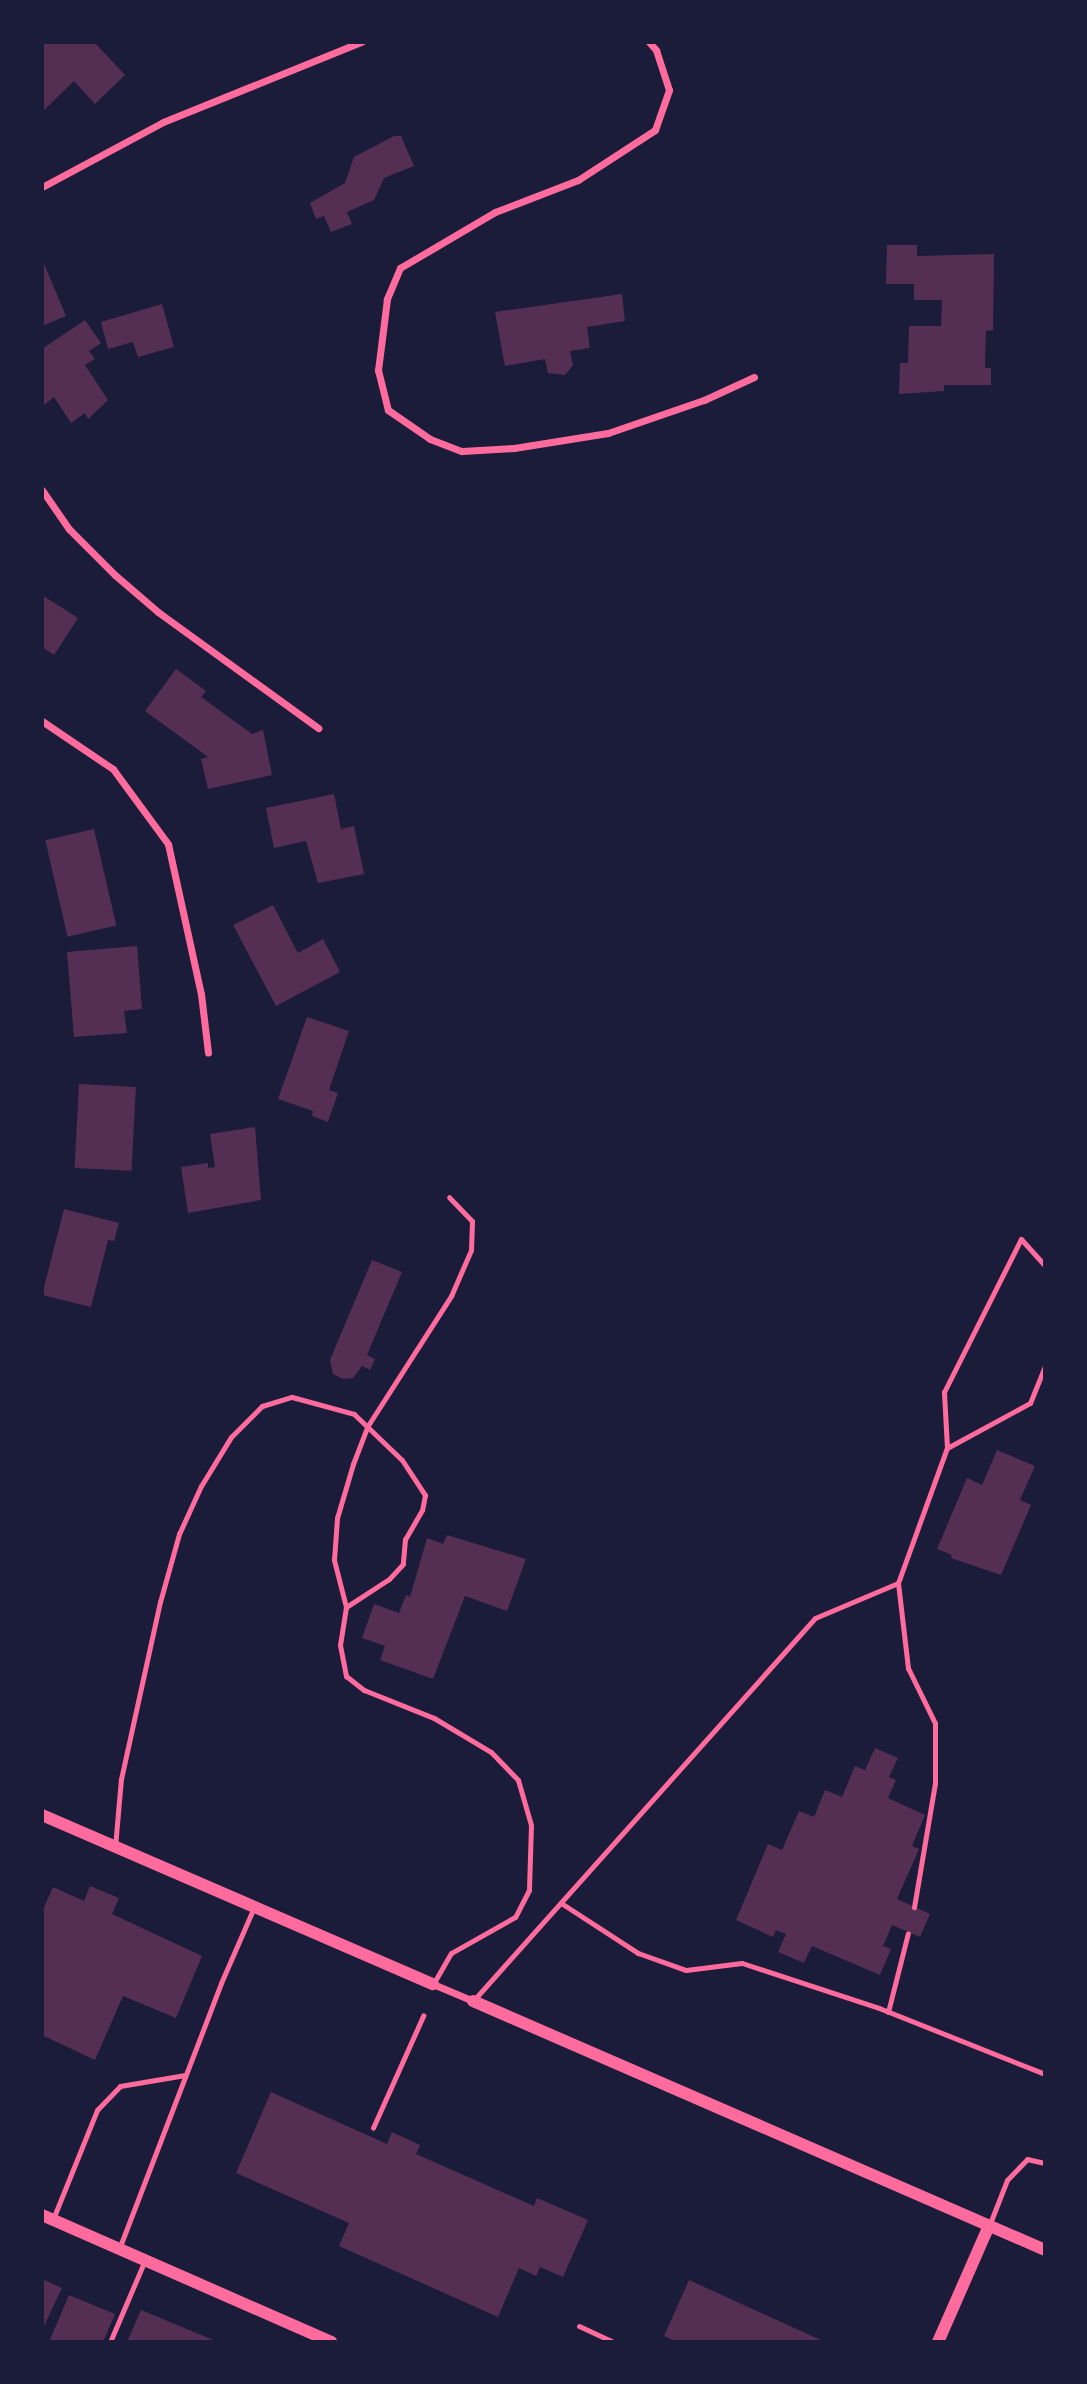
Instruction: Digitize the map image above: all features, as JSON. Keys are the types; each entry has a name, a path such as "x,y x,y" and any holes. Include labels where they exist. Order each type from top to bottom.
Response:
{"street":[{"path":"42,187 163,122 361,42"},
{"path":"649,42 656,50 669,90 655,130 578,180 495,212 400,268 387,299 377,370 388,410 430,439 462,451 514,448 608,433 704,400 754,377"},
{"path":"42,490 69,529 132,590 318,728"},
{"path":"42,720 113,769 168,844 201,994 208,1053"},
{"path":"42,1815 1045,2250"},
{"path":"47,2217 331,2342"},
{"path":"938,2342 989,2226"}],"lane":[{"path":"433,1984 451,1953 515,1917 529,1890 528,1805 518,1780 491,1752 434,1718 364,1690 346,1676 340,1645 346,1607 334,1560 337,1518 367,1427 451,1296 471,1250 472,1221 449,1197"},
{"path":"914,1907 935,1783 935,1723 908,1668 898,1583 947,1448 944,1392 1021,1240 1045,1266"},
{"path":"947,1448 1030,1403 1045,1366"},
{"path":"115,1847 121,1779 160,1602 179,1534 201,1486 231,1437 262,1406 292,1397 354,1414 418,1479 425,1495 422,1510 405,1539 403,1564 389,1579 346,1607"},
{"path":"473,2001 816,1618 898,1583"},
{"path":"561,1903 638,1954 686,1970 742,1963 888,2012 1045,2074"},
{"path":"119,2249 185,2075 255,1907"},
{"path":"888,2012 908,1933"},
{"path":"47,2217 96,2110 120,2086 185,2075"},
{"path":"989,2226 1007,2180 1027,2159 1045,2162"},
{"path":"110,2342 145,2260"},
{"path":"579,2326 614,2342"}],"path":[{"path":"373,2128 423,2016"}],"building":[{"path":"42,42 94,42 125,75 95,104 74,81 44,110"},
{"path":"394,136 401,136 414,166 384,178 374,200 347,212 352,224 331,232 324,216 316,219 310,203 345,183 354,157"},
{"path":"887,245 917,245 917,256 994,254 993,330 986,331 985,368 991,368 991,385 944,385 944,391 899,394 900,363 908,363 909,326 941,326 942,300 914,300 914,284 886,284"},
{"path":"42,259 66,316 42,326"},
{"path":"622,294 625,321 587,327 590,348 570,351 573,365 565,375 548,373 545,359 505,366 495,312"},
{"path":"162,304 174,347 138,357 133,342 108,349 101,322"},
{"path":"85,320 101,343 89,351 95,359 85,365 108,400 88,419 85,413 71,423 54,397 44,405 42,401 42,349"},
{"path":"42,595 78,618 54,655 42,647"},
{"path":"176,669 206,691 201,697 252,734 263,730 272,775 208,789 201,759 208,757 145,711"},
{"path":"334,794 341,829 354,826 364,874 318,883 306,841 274,848 266,808"},
{"path":"94,829 116,925 68,937 45,840"},
{"path":"273,905 298,953 323,939 340,972 276,1006 233,925"},
{"path":"137,946 142,1009 124,1011 127,1033 74,1037 67,952"},
{"path":"307,1017 349,1031 329,1090 338,1093 328,1122 312,1116 313,1111 278,1099"},
{"path":"79,1084 136,1087 132,1171 75,1168"},
{"path":"255,1127 261,1200 188,1213 181,1167 208,1163 208,1168 215,1167 210,1134"},
{"path":"64,1209 119,1223 114,1241 108,1240 91,1307 42,1295"},
{"path":"372,1260 402,1272 367,1355 375,1359 370,1370 362,1366 353,1378 343,1379 333,1374 330,1360"},
{"path":"997,1450 1035,1466 1020,1500 1031,1505 1001,1575 951,1558 952,1555 937,1549 967,1478 982,1485"},
{"path":"447,1535 526,1559 507,1611 465,1596 433,1679 380,1660 385,1646 362,1638 374,1604 399,1613 406,1595 410,1597 427,1538 443,1544"},
{"path":"875,1748 898,1758 889,1777 896,1780 888,1798 925,1815 912,1846 919,1849 897,1899 930,1914 920,1937 892,1925 883,1946 891,1949 880,1975 812,1946 804,1963 778,1952 786,1934 776,1930 773,1937 736,1920 768,1844 782,1850 799,1811 814,1817 825,1790 842,1797 855,1766 865,1770"},
{"path":"90,1886 119,1898 112,1914 202,1956 176,2018 123,1996 95,2060 42,2035 42,1912 53,1887 84,1901"},
{"path":"271,2092 387,2144 392,2132 420,2145 416,2154 534,2206 537,2198 588,2220 563,2277 540,2267 536,2276 519,2268 498,2317 339,2246 349,2223 236,2173"},
{"path":"42,2279 62,2288 42,2330"},
{"path":"689,2280 825,2342 677,2342 664,2336"},
{"path":"69,2295 115,2314 103,2342 49,2342"},
{"path":"141,2310 218,2342 127,2342"}]}
